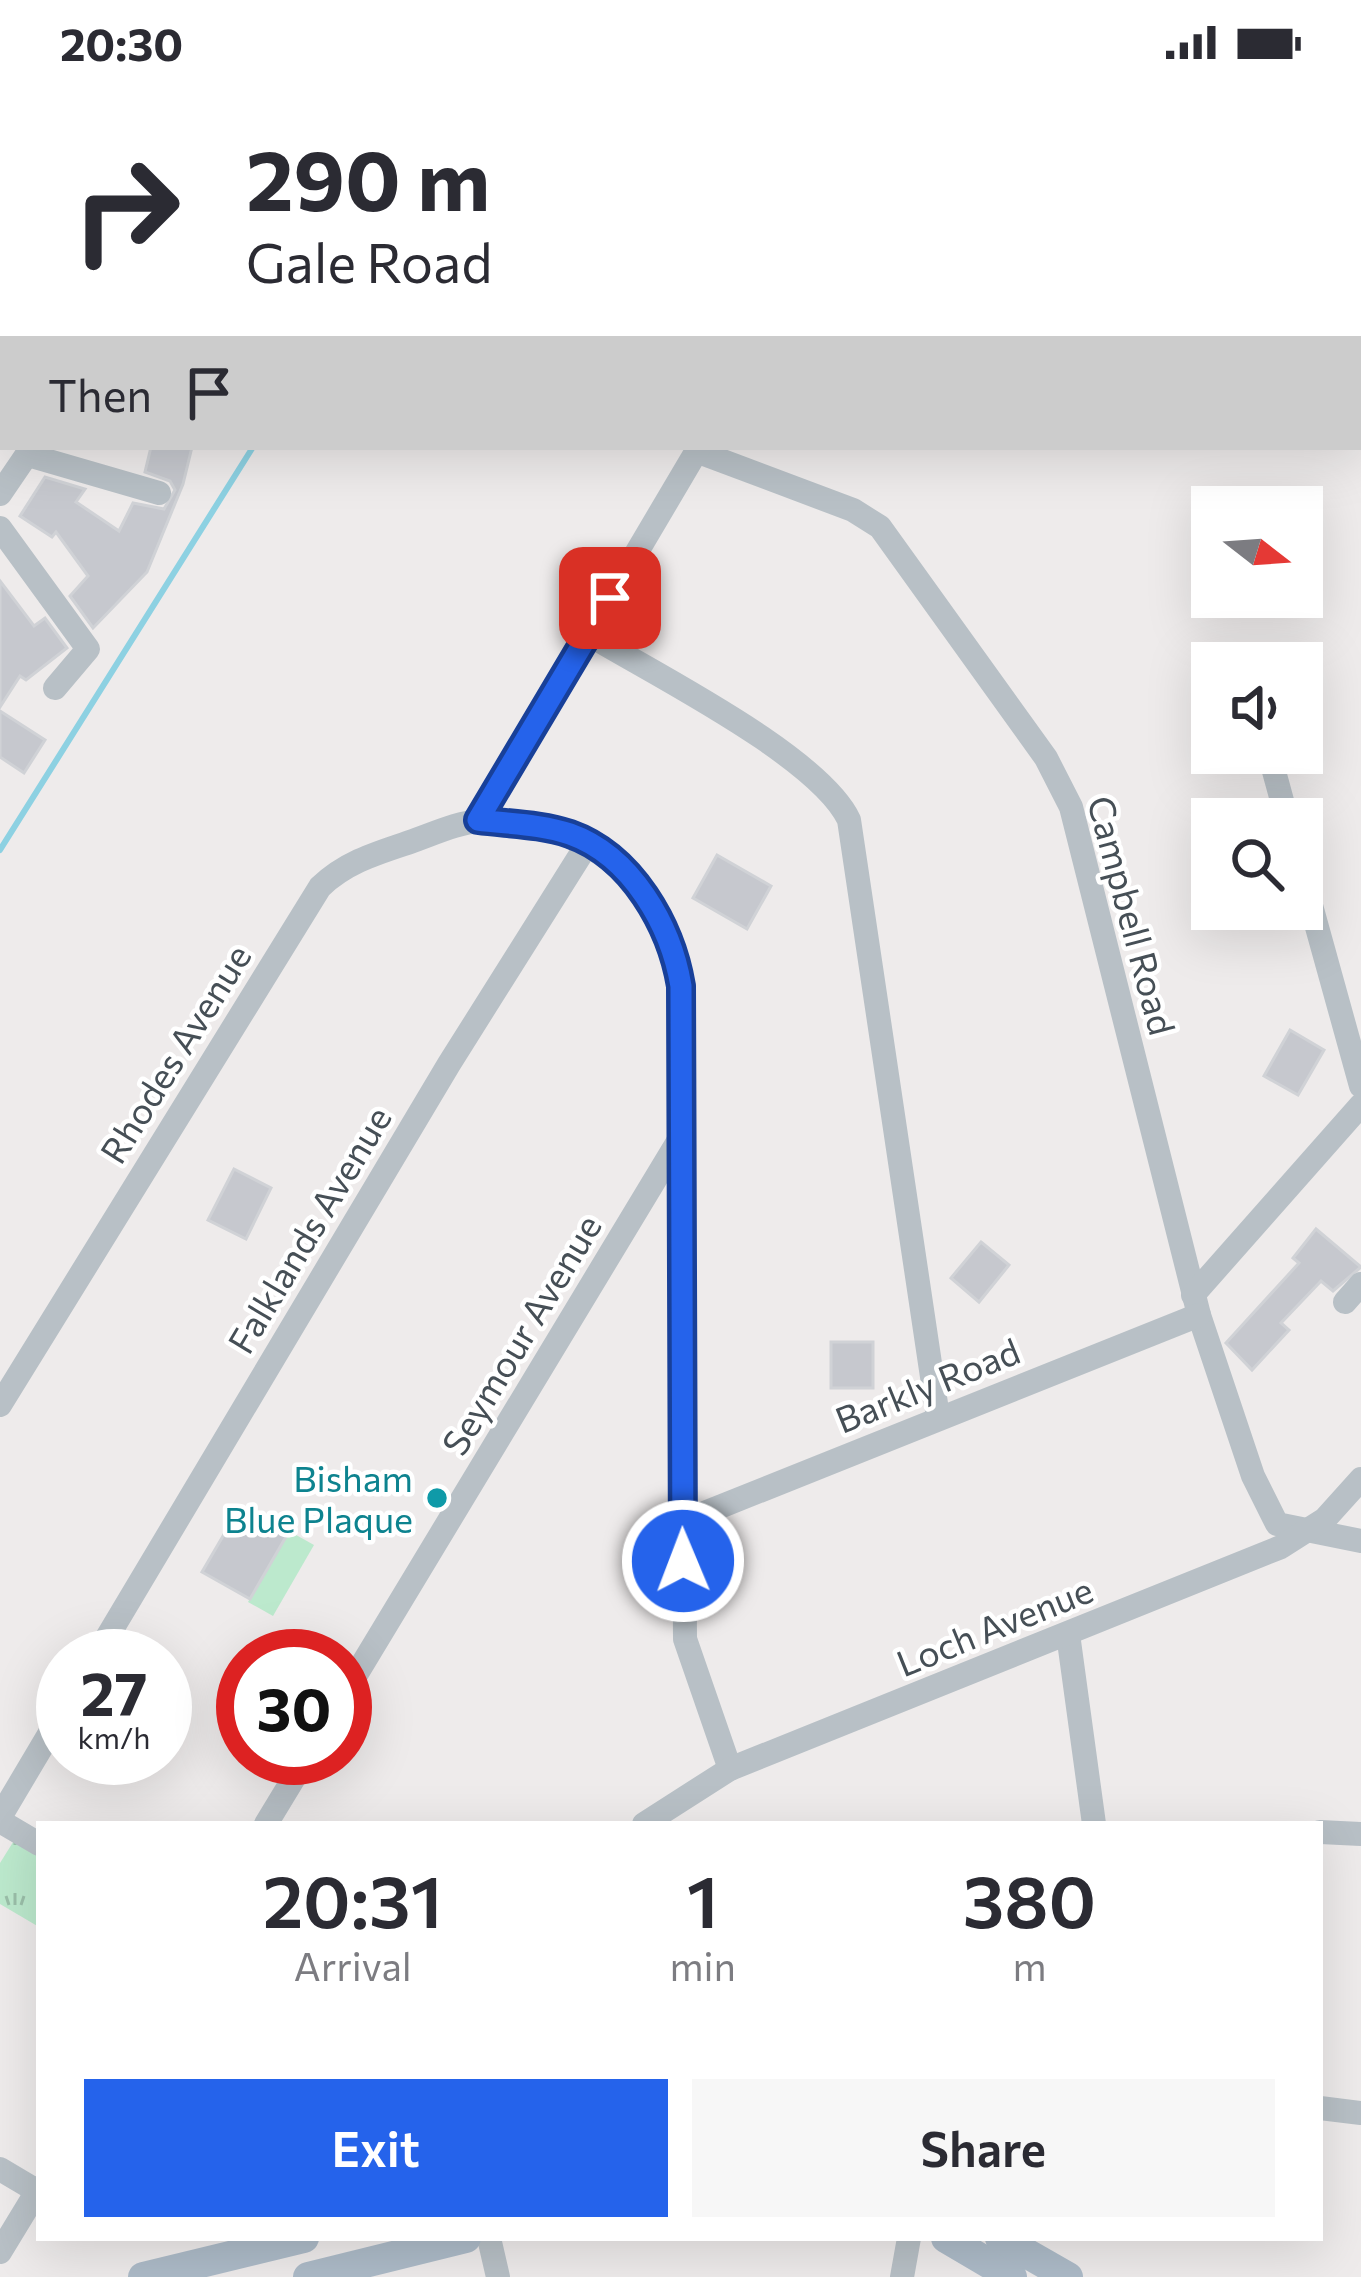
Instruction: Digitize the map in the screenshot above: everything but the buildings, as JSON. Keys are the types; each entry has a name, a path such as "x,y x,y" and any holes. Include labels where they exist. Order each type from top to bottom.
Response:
{"main road":[{"path":"142,2277 292,2241"},
{"path":"308,2277 454,2241"},
{"path":"951,2241 1012,2277"},
{"path":"1005,2241 1068,2277"}],"street":[{"path":"696,450 478,820 550,829 588,843 653,905 676,953 681,986 682,1522 690,1663 730,1769"},
{"name":"Campbell Road","path":"700,450 853,510 880,527 1046,758 1081,841 1196,1305 1271,1517 1287,1528 1308,1532"},
{"path":"0,494 20,456 159,493"},
{"path":"0,528 88,649 55,688"},
{"path":"588,634 781,752 834,798 849,820 938,1418"},
{"name":"Rhodes Avenue","path":"0,1406 320,887 352,862 478,820"},
{"name":"Falklands Avenue","path":"112,1629 449,1064 588,843"},
{"path":"1318,930 1361,1086"},
{"name":"Barkly Road","path":"682,1522 938,1418 1196,1305 1361,1105"},
{"name":"Seymour Avenue","path":"372,1648 682,1135"},
{"name":"Loch Avenue","path":"649,1821 730,1769 1221,1574 1308,1532 1361,1479"},
{"path":"1308,1532 1361,1541"},
{"path":"1067,1634 1096,1821"},
{"path":"36,1757 0,1819 36,1842"},
{"path":"268,1821 290,1785"},
{"path":"1323,1832 1361,1834"},
{"path":"1323,2108 1361,2113"},
{"path":"0,2169 36,2188"},
{"path":"0,2252 36,2192"},
{"path":"490,2241 498,2277"},
{"path":"902,2277 908,2241"}],"green space":[{"path":"289,1531 314,1545 273,1616 248,1602"},
{"path":"15,1839 36,1852 36,1925 0,1904 0,1863"}],"waterway":[{"path":"0,850 251,450"}],"place":[{"name":"Bisham Blue Plaque","path":"437,1498"}],"route":[{"path":"610,598 478,820 550,829 588,843 653,905 676,953 681,986 683,1561"}]}
